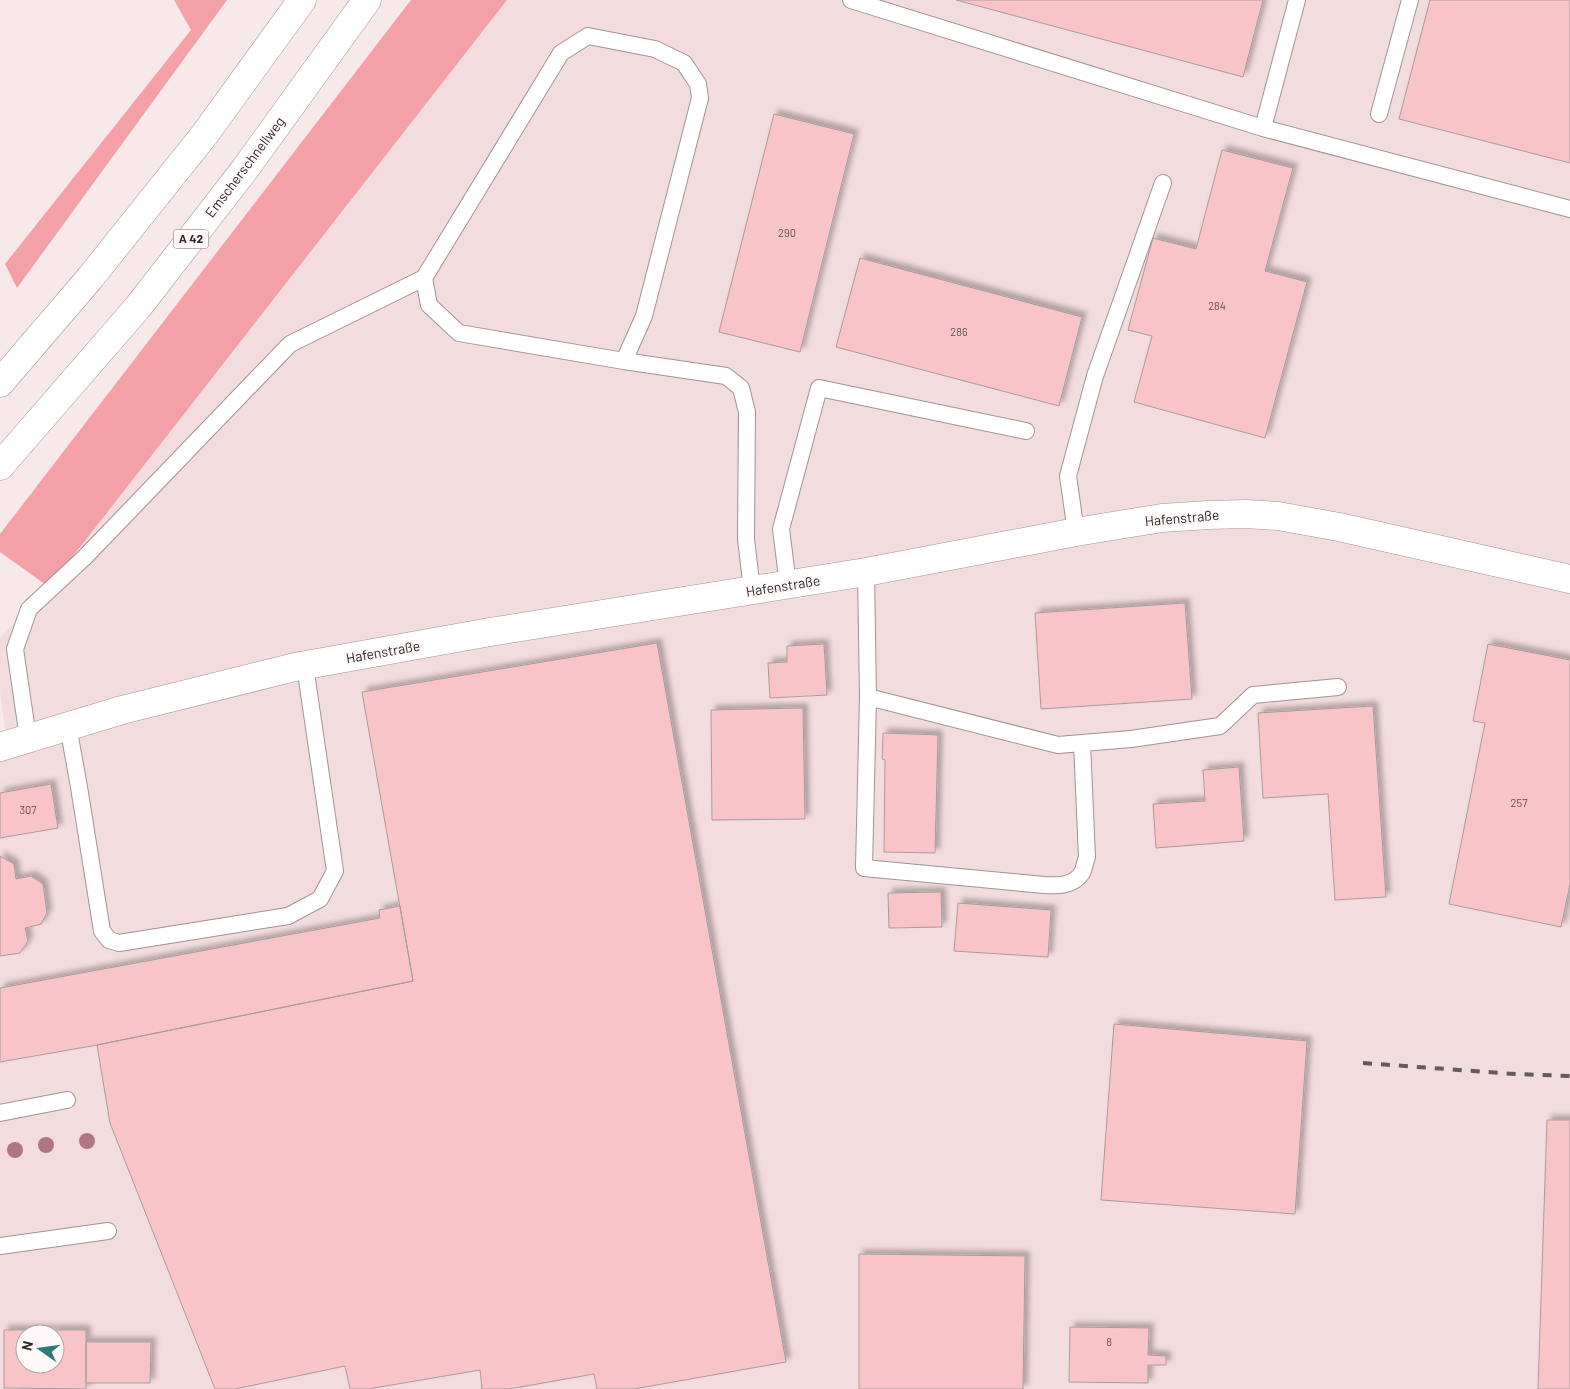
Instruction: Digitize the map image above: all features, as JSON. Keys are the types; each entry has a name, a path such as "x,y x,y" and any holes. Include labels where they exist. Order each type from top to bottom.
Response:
{"main road":[{"path":"0,383 90,278 199,142 302,0"},
{"name":"Emscherschnellweg","path":"0,466 138,307 245,169 367,0"},
{"name":"Hafenstraße","path":"0,747 122,710 305,666 490,632 866,572 1076,532 1162,518 1246,514 1278,516 1330,525 1570,579"}],"lane":[{"path":"851,0 1262,128 1570,209"},
{"path":"1262,128 1297,0"},
{"path":"1379,114 1410,0"},
{"path":"28,738 15,649 29,609 84,558 290,344 424,278 561,53 588,36 655,49 684,63 698,84 700,98 644,316 624,361"},
{"path":"1076,532 1068,476 1095,376 1163,183"},
{"path":"424,278 430,306 459,333 726,376 741,388 747,412 746,539 752,590"},
{"path":"788,584 781,529 819,388 1026,431"},
{"path":"866,572 868,697 864,868 1044,885 1060,886 1072,882 1082,873 1087,857 1082,743"},
{"path":"68,726 102,931 109,940 119,943 288,916 320,899 335,871 305,666"},
{"path":"868,697 1058,745 1131,739 1220,726 1253,695 1338,687"},
{"path":"0,1113 67,1100"},
{"path":"0,1246 108,1231"}],"shaded area":[{"path":"174,0 227,0 17,288 5,264 191,30"},
{"path":"411,0 507,0 49,587 0,552 0,534"},
{"path":"507,0 1570,0 1570,1389 0,1389 0,762 9,759 0,691 0,638 49,587"}],"building":[{"path":"956,0 1263,0 1243,77"},
{"path":"1430,0 1570,0 1570,163 1399,119"},
{"path":"774,114 854,134 800,352 719,332"},
{"path":"1222,150 1293,168 1265,271 1307,282 1265,438 1134,402 1152,336 1128,330 1153,238 1196,249"},
{"path":"860,258 1082,317 1059,406 836,347"},
{"path":"1185,603 1192,699 1041,709 1035,613"},
{"path":"657,643 786,1362 634,1389 597,1389 594,1374 509,1389 482,1389 480,1370 368,1389 350,1389 345,1366 235,1389 215,1389 110,1123 97,1045 413,981 362,692"},
{"path":"824,644 827,695 770,698 768,663 787,662 787,646"},
{"path":"1488,644 1570,660 1570,884 1561,927 1449,904 1485,723 1473,721"},
{"path":"1373,706 1386,897 1335,900 1328,794 1263,798 1258,713"},
{"path":"803,708 805,819 712,820 711,710"},
{"path":"883,733 938,735 935,853 884,852 885,760 882,759"},
{"path":"1239,767 1244,841 1156,848 1153,804 1205,801 1203,770"},
{"path":"51,784 58,828 0,838 0,793"},
{"path":"0,856 14,864 16,879 31,876 43,884 47,913 41,924 25,928 28,941 20,953 0,956"},
{"path":"941,892 942,927 889,928 888,893"},
{"path":"958,903 1051,910 1048,957 954,951"},
{"path":"400,906 413,981 97,1045 0,1062 0,988 380,918 379,910"},
{"path":"1114,1024 1307,1041 1295,1214 1101,1200"},
{"path":"1547,1120 1570,1120 1570,1389 1538,1389"},
{"path":"859,1254 1025,1256 1023,1389 859,1389"},
{"path":"1070,1327 1149,1328 1148,1355 1166,1356 1166,1365 1148,1365 1148,1383 1069,1382"},
{"path":"4,1330 15,1330 15,1374 65,1374 65,1330 86,1330 86,1389 4,1388"},
{"path":"86,1342 151,1342 150,1383 86,1383"}],"railway":[{"path":"1363,1063 1570,1076"}]}
